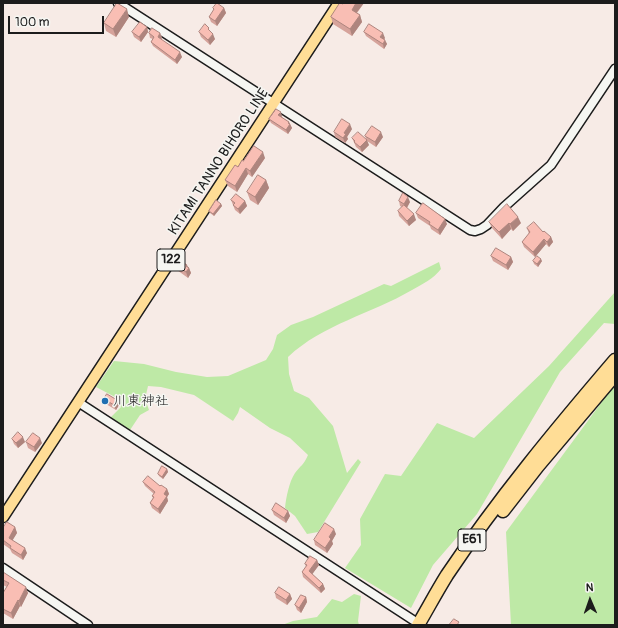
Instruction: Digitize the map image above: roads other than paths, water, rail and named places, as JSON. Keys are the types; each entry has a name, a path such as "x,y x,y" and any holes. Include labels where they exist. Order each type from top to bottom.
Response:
{"highway":[{"name":"E61","path":"418,623 494,522 535,463 560,433 615,360"},
{"name":"E61","path":"560,433 615,375"}],"main road":[{"name":"KITAMI TANNO BIHORO LINE","path":"3,517 339,3"}],"street":[{"path":"118,3 385,176 470,230 474,231 481,230 487,225 504,207 551,165 615,69"},
{"path":"78,402 418,623"},
{"path":"3,568 88,625"}],"place":[{"name":"川東神社","path":"105,401"}]}
